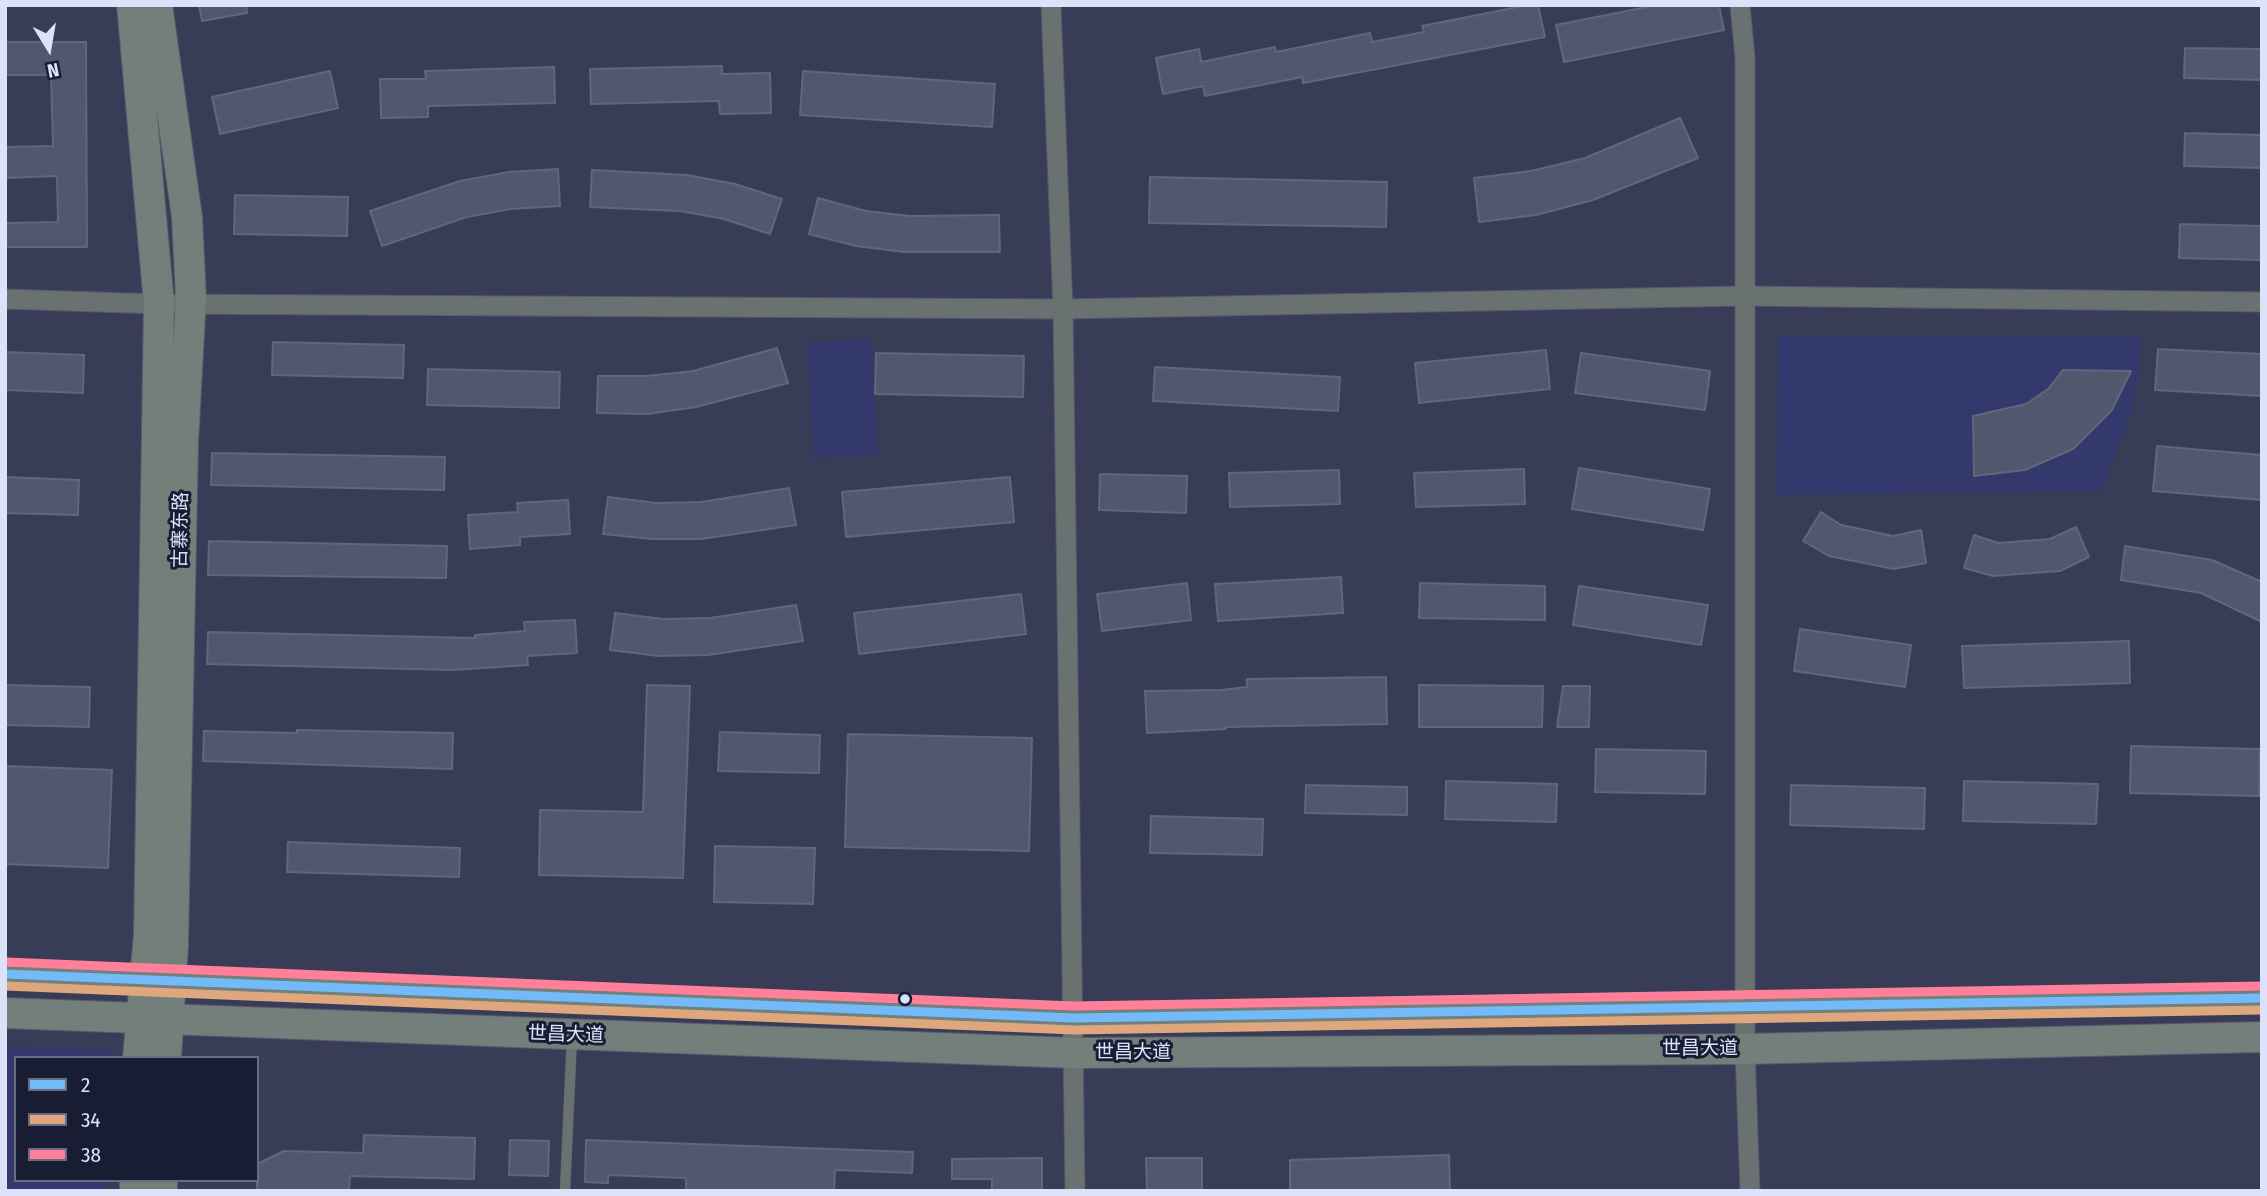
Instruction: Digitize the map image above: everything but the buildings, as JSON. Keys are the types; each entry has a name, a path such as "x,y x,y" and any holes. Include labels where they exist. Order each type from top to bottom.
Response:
{"main road":[{"name":"古寨东路","path":"132,5 159,304 158,980"},
{"name":"古寨东路","path":"139,1056 155,1020 158,980 190,304 187,217 157,5"},
{"name":"世昌大道","path":"5,974 1074,1018 2262,998"},
{"name":"世昌大道","path":"5,1013 1075,1053 1745,1049 2262,1037"},
{"name":"古寨东路","path":"155,1020 165,1056"}],"street":[{"path":"1051,5 1063,309 1075,1191"},
{"path":"1740,5 1745,58 1745,1049 1750,1191"},
{"path":"5,299 159,304 1063,309 1743,296 2262,302"}],"lane":[{"path":"565,1191 573,1035"}],"shaded area":[{"path":"1778,336 2142,337 2132,411 2101,491 1777,495"},
{"path":"871,339 878,454 814,458 807,343"},
{"path":"5,1046 112,1050 112,1056 14,1056 14,1182 107,1182 107,1191 5,1191"}],"transit line":[{"name":"38","path":"6,962 1074,1006 2262,986"},
{"name":"2","path":"5,974 1074,1018 2262,998"},
{"name":"34","path":"5,986 1074,1030 2262,1010"}]}
